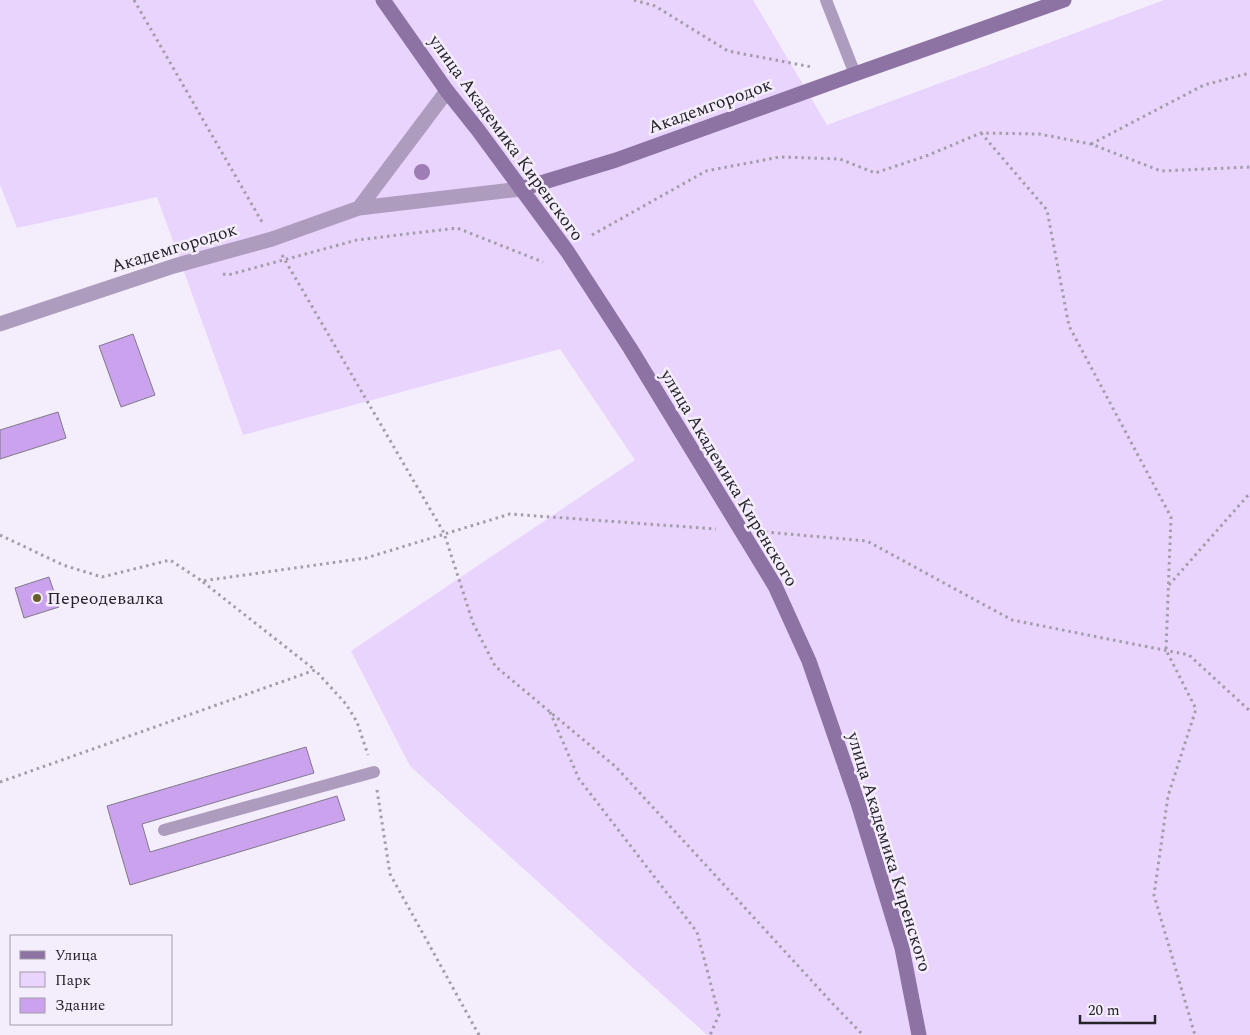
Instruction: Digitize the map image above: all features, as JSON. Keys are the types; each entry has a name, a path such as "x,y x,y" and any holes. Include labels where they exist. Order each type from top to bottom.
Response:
{"main road":[{"name":"улица Академика Киренского","path":"383,0 447,91 567,251 630,348 775,586 809,661 858,803 902,948 918,1035"},
{"name":"Академгородок","path":"521,189 616,160 1064,0"}],"street":[{"path":"359,208 447,91"},
{"name":"Академгородок","path":"0,324 174,266 272,239 359,208 521,189"}],"lane":[{"path":"826,0 855,74"},
{"path":"164,830 374,772"}],"path":[{"path":"134,0 444,533 473,623 496,666 616,767 833,1004 864,1035"},
{"path":"634,0 655,6 728,51 820,68"},
{"path":"644,0 648,4"},
{"path":"1091,144 1204,85 1250,73"},
{"path":"981,133 1047,210 1069,326 1171,517 1166,650 1196,709 1168,796 1154,895 1195,1035"},
{"path":"592,235 706,171 780,157 840,159 875,174 926,156 981,133 1039,134 1091,144 1162,171 1250,167"},
{"path":"219,274 228,275 357,240 456,228 543,262"},
{"path":"1169,586 1250,493"},
{"path":"202,581 366,558 510,514 742,530 867,541 1012,620 1189,655 1250,711"},
{"path":"0,535 63,565 102,577 170,560 202,581 315,670"},
{"path":"549,710 579,779 697,932 719,1015 710,1035"}],"green space":[{"path":"0,0 753,0 827,125 1164,0 1250,0 1250,1035 707,1035 410,766 351,651 635,460 560,349 243,435 157,197 17,228 0,185"}],"building":[{"path":"133,334 155,395 121,407 99,346"},
{"path":"58,412 66,438 0,459 0,430"},
{"name":"Переодевалка","path":"49,577 59,607 24,618 15,588"},
{"path":"306,747 314,773 142,824 150,852 337,796 345,820 130,885 107,806"}],"place":[{"name":"Переодевалка","path":"37,598"}]}
